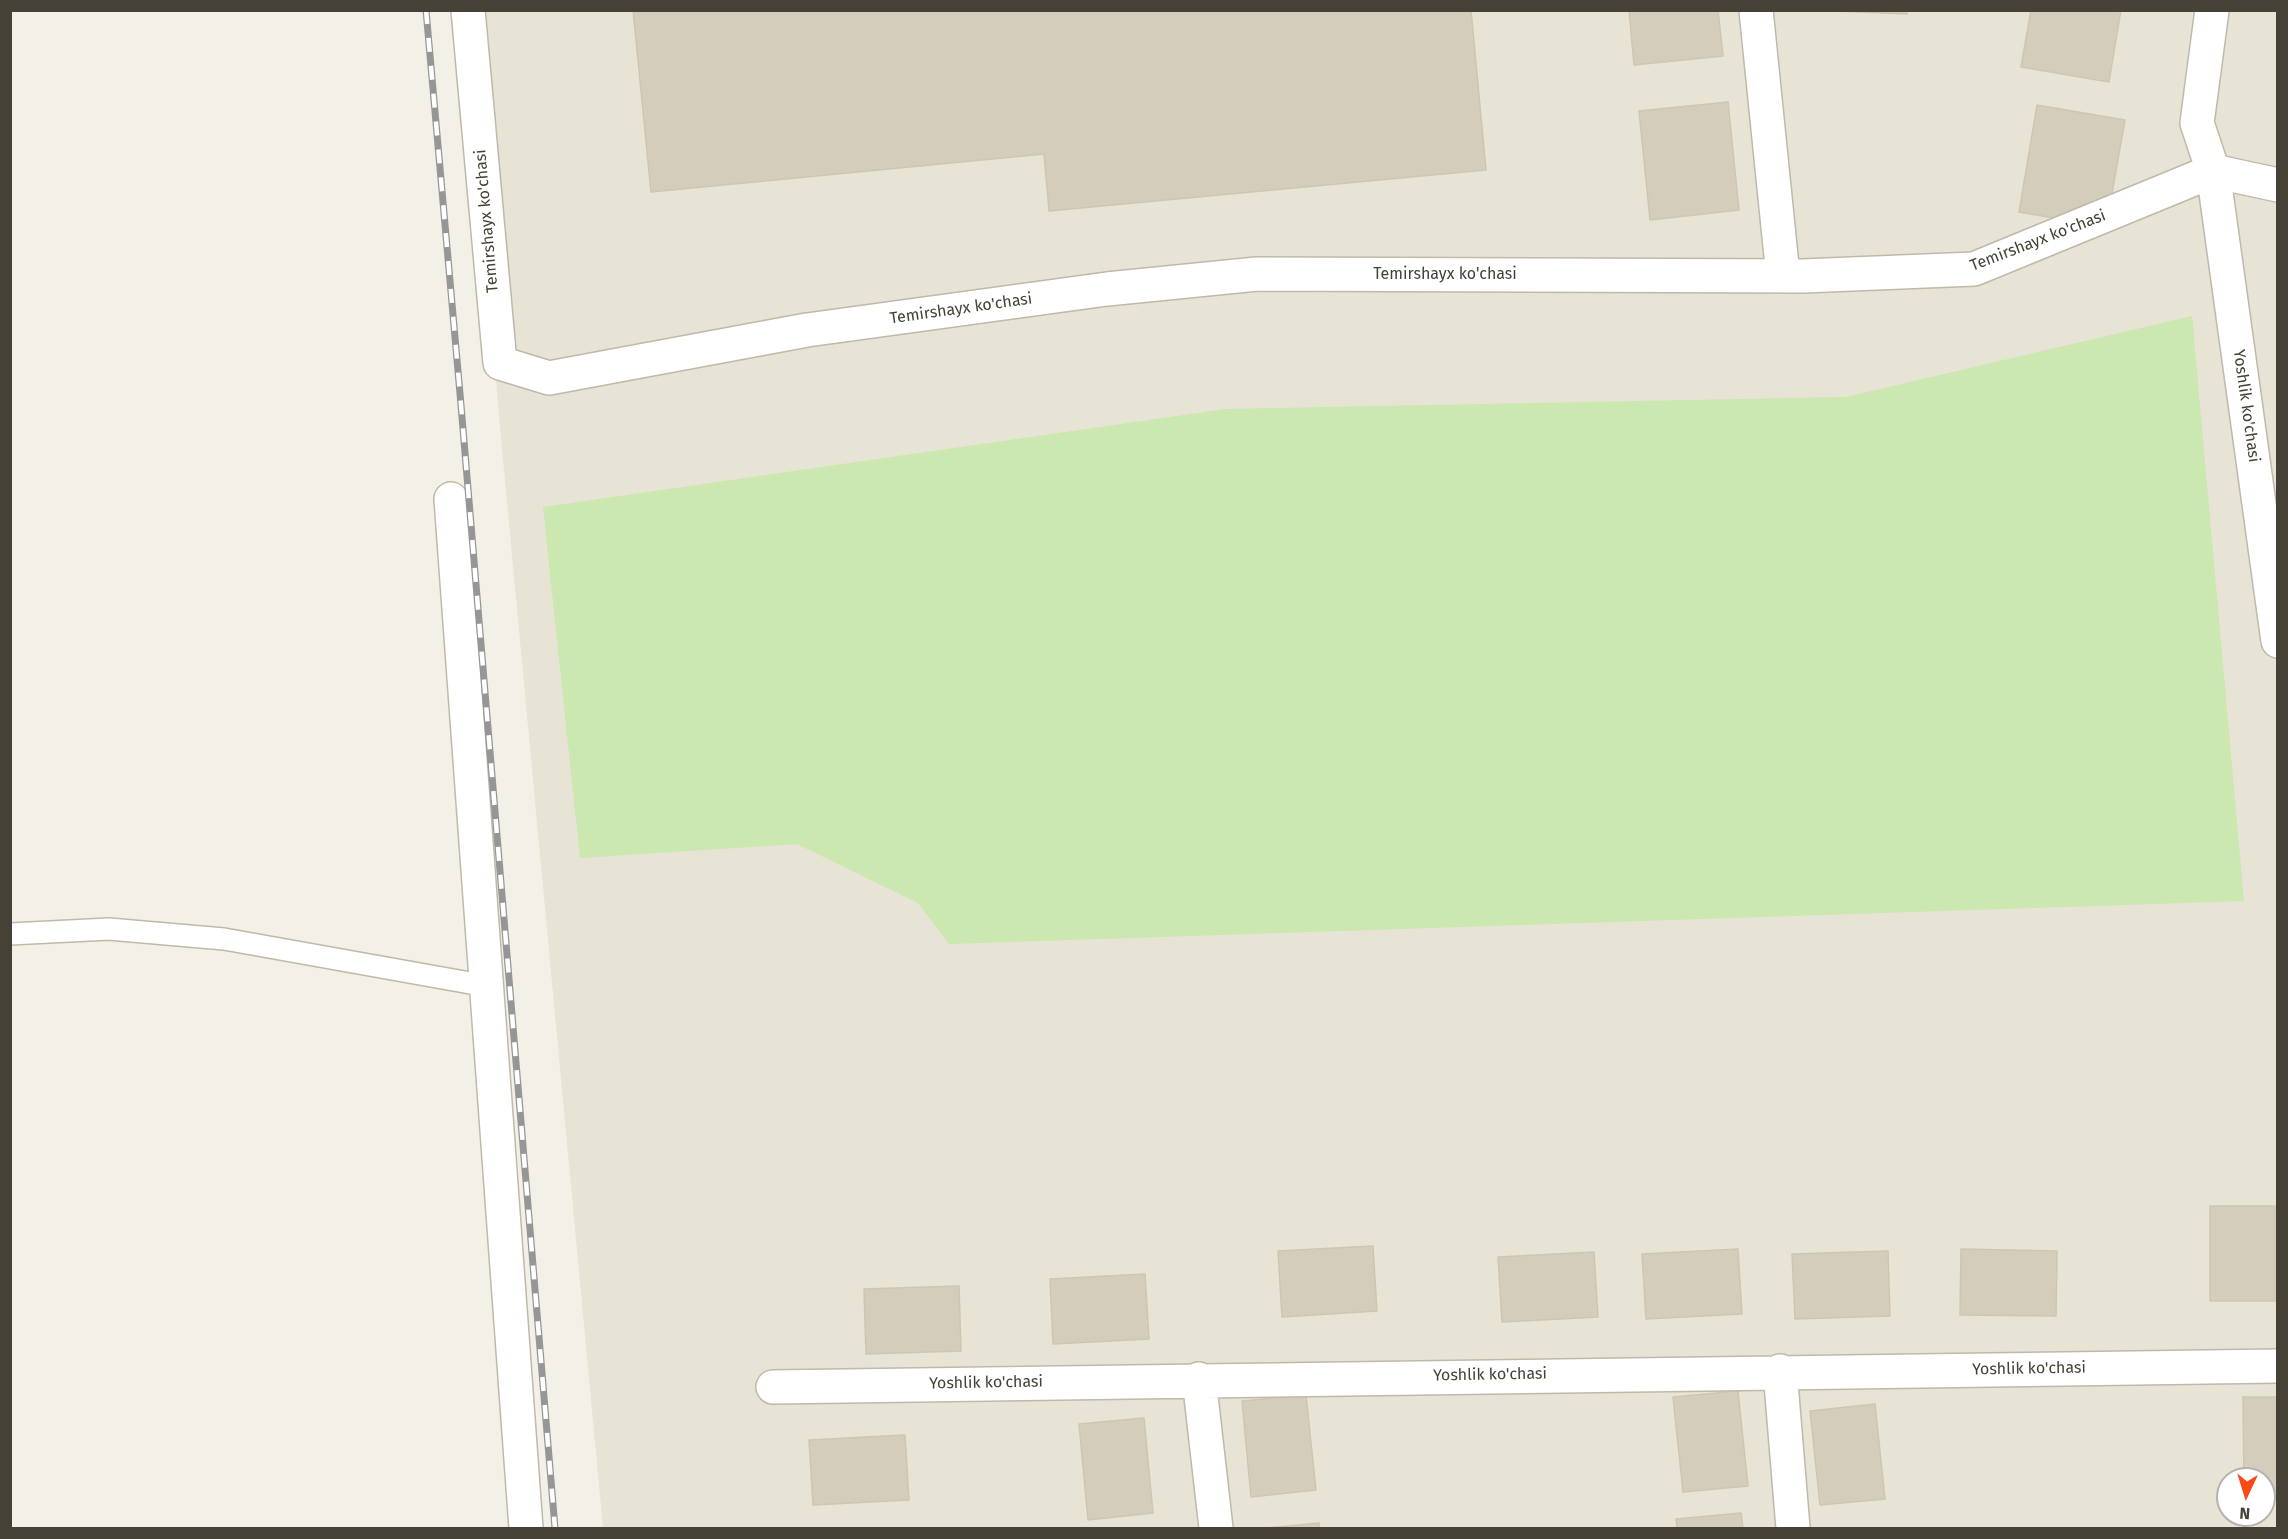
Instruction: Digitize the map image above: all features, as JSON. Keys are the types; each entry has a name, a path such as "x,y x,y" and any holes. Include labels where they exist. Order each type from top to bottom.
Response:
{"street":[{"name":"Temirshayx ko'chasi","path":"468,10 500,363 549,378 807,330 1107,289 1257,274 1783,276 1974,269 2213,171"},
{"path":"1756,10 1783,276"},
{"path":"2212,10 2197,123 2213,171 2277,185"},
{"name":"Yoshlik ko'chasi","path":"2213,171 2277,641"},
{"path":"451,499 526,1528"},
{"name":"Yoshlik ko'chasi","path":"773,1387 1199,1379 2277,1366"},
{"path":"1780,1371 1794,1528"},
{"path":"1199,1379 1216,1528"}],"lane":[{"path":"10,934 109,929 224,939 486,986"}],"shaded area":[{"path":"465,11 2277,11 2277,1528 603,1528 500,427"}],"green space":[{"path":"2192,316 2244,901 949,944 918,903 797,844 580,858 543,507 1226,409 1846,397"}],"building":[{"path":"633,10 1471,10 1486,170 1049,211 1044,154 651,192"},
{"path":"1629,10 1718,10 1723,56 1634,65"},
{"path":"1811,10 1907,10 1907,14"},
{"path":"2031,10 2121,10 2109,82 2021,67"},
{"path":"1728,102 1739,210 1650,220 1639,111"},
{"path":"2037,105 2125,120 2106,227 2019,212"},
{"path":"2210,1206 2275,1206 2275,1301 2210,1301"},
{"path":"1373,1246 1377,1311 1282,1317 1278,1251"},
{"path":"1738,1249 1742,1314 1646,1319 1642,1254"},
{"path":"1961,1249 2057,1251 2056,1316 1960,1315"},
{"path":"1888,1251 1890,1316 1795,1319 1792,1254"},
{"path":"1594,1252 1598,1317 1502,1322 1498,1257"},
{"path":"1145,1274 1149,1339 1053,1344 1050,1279"},
{"path":"959,1286 961,1351 866,1354 864,1289"},
{"path":"1738,1391 1748,1486 1683,1492 1673,1397"},
{"path":"1306,1395 1316,1490 1251,1497 1242,1401"},
{"path":"2243,1397 2278,1397 2278,1492 2276,1492 2276,1467 2244,1467"},
{"path":"1875,1404 1885,1499 1820,1505 1810,1411"},
{"path":"1144,1418 1153,1513 1088,1520 1079,1424"},
{"path":"905,1435 909,1500 813,1505 809,1440"},
{"path":"1741,1513 1743,1528 1677,1528 1676,1519"},
{"path":"1319,1523 1319,1528 1267,1528"}],"railway":[{"path":"426,10 555,1528"}]}
